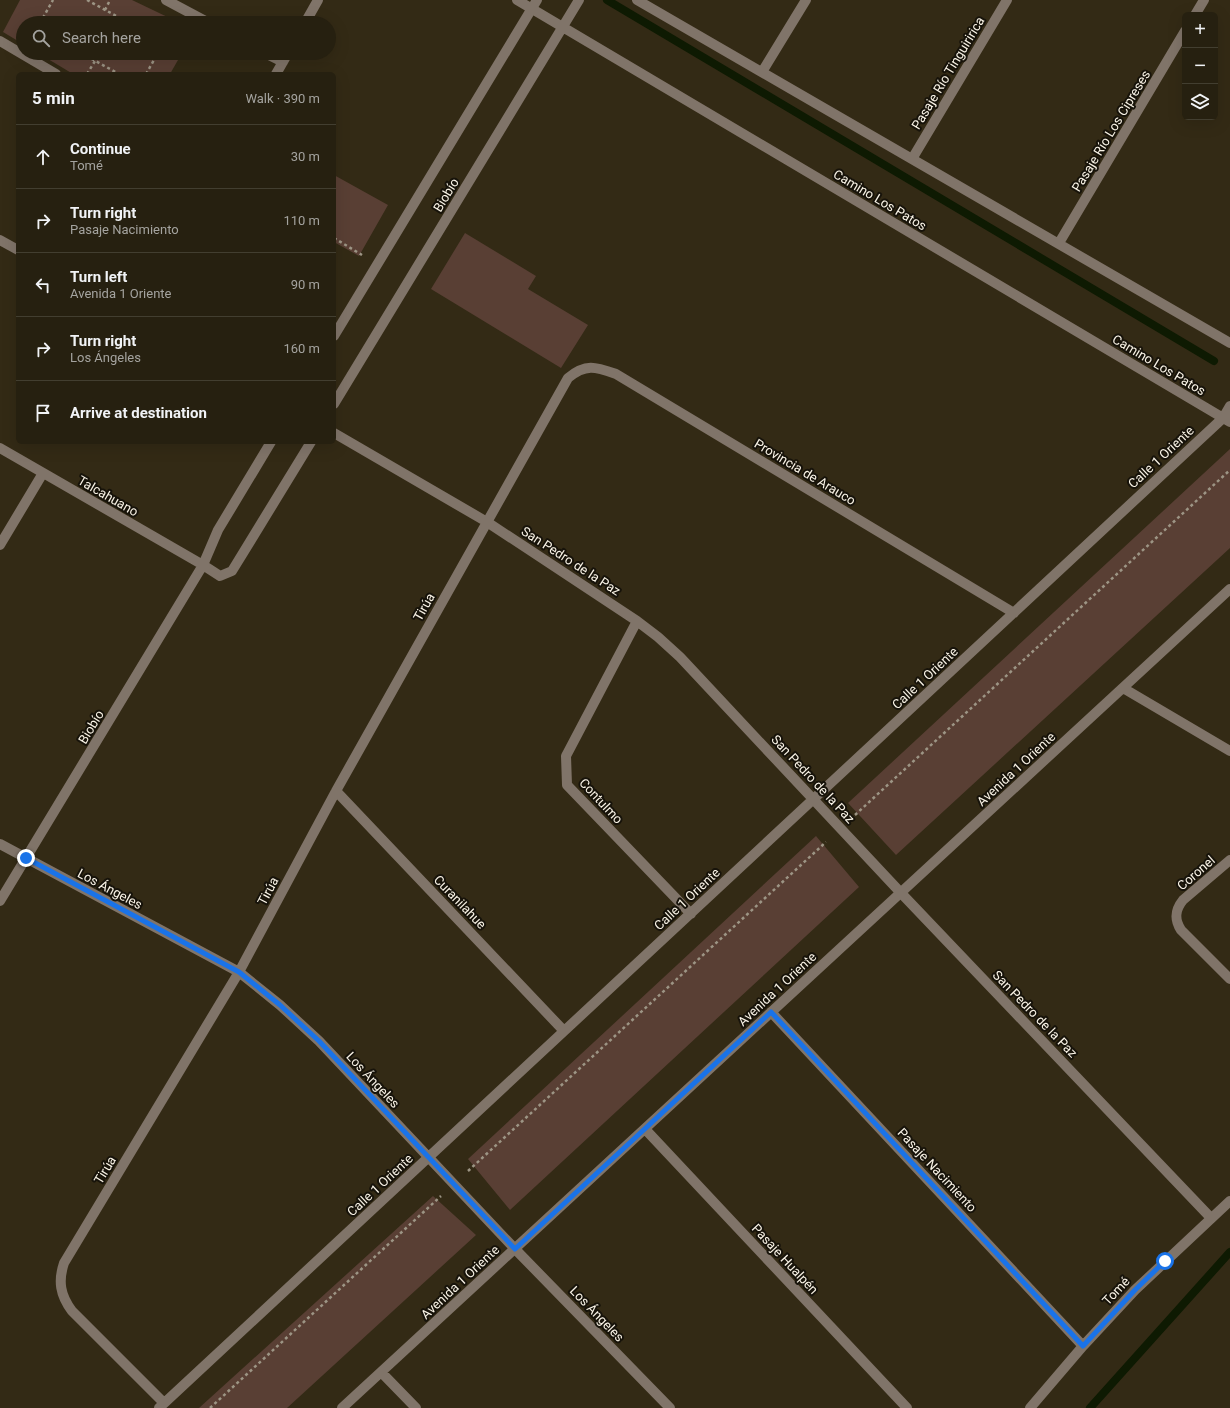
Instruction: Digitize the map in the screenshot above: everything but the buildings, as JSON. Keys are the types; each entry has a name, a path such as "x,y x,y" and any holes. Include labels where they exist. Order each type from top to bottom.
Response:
{"street":[{"path":"166,0 196,16"},
{"path":"309,16 318,0"},
{"name":"Camino Los Patos","path":"518,0 534,4 563,27 1227,420"},
{"name":"Biobío","path":"336,401 579,0"},
{"path":"637,0 1230,343"},
{"path":"762,72 806,0"},
{"name":"Pasaje Río Tinguiririca","path":"912,159 1007,0"},
{"path":"1197,12 1204,0"},
{"name":"Biobío","path":"336,333 534,4"},
{"name":"Pasaje Río Los Cipreses","path":"1059,243 1182,36"},
{"path":"0,41 16,50"},
{"path":"32,60 53,72"},
{"path":"277,72 283,62 279,60"},
{"path":"0,240 16,249"},
{"name":"Provincia de Arauco","path":"578,370 597,368 616,374 1014,613"},
{"name":"Tirúa","path":"161,1406 72,1311 62,1293 60,1283 61,1272 67,1258 239,972 336,791 568,378 578,370"},
{"name":"Calle 1 Oriente","path":"161,1406 1014,613 1227,420 1230,406"},
{"name":"San Pedro de la Paz","path":"336,434 487,522 637,621 658,637 680,657 901,893 1211,1218"},
{"name":"Biobío","path":"0,901 203,565 218,530 270,444"},
{"path":"203,565 220,576 232,571 310,444"},
{"name":"Talcahuano","path":"0,448 203,565"},
{"path":"0,545 43,473"},
{"name":"Avenida 1 Oriente","path":"342,1408 1230,588"},
{"name":"Contulmo","path":"637,621 566,756 567,786 691,914"},
{"path":"1123,688 1230,751"},
{"name":"Curanilahue","path":"336,791 564,1031"},
{"name":"Los Ángeles","path":"0,844 239,972 280,1005 319,1041 515,1249 670,1408"},
{"name":"Coronel","path":"1230,860 1183,900 1176,911 1176,917 1177,924 1181,930 1230,979"},
{"name":"Pasaje Nacimiento","path":"771,1012 1083,1346"},
{"name":"Pasaje Hualpén","path":"645,1129 907,1408"},
{"name":"Tomé","path":"1030,1408 1083,1346 1135,1290 1230,1201"},
{"path":"381,1372 416,1408"}],"path":[{"path":"44,16 53,0"},
{"path":"87,0 116,16"},
{"path":"105,10 110,0"},
{"path":"147,72 154,60"},
{"path":"88,72 95,61 115,72"},
{"path":"336,239 378,264"},
{"path":"210,1408 1230,470"}],"shaded area":[{"path":"20,0 132,0 165,16 16,16 16,40 3,32"},
{"path":"50,60 178,60 171,72 70,72"},
{"path":"336,176 388,205 359,256 336,243"},
{"path":"465,233 536,276 528,289 588,325 561,368 431,289"},
{"path":"1230,449 1230,548 896,855 848,803"},
{"path":"816,836 859,887 510,1210 468,1159"},
{"path":"433,1196 476,1235 287,1408 199,1408"}],"waterway":[{"path":"607,0 1214,361"},
{"path":"1090,1408 1230,1252"}],"route":[{"path":"26,858 239,972 280,1005 319,1041 515,1249 771,1012 1083,1346 1135,1290 1165,1261"}]}
